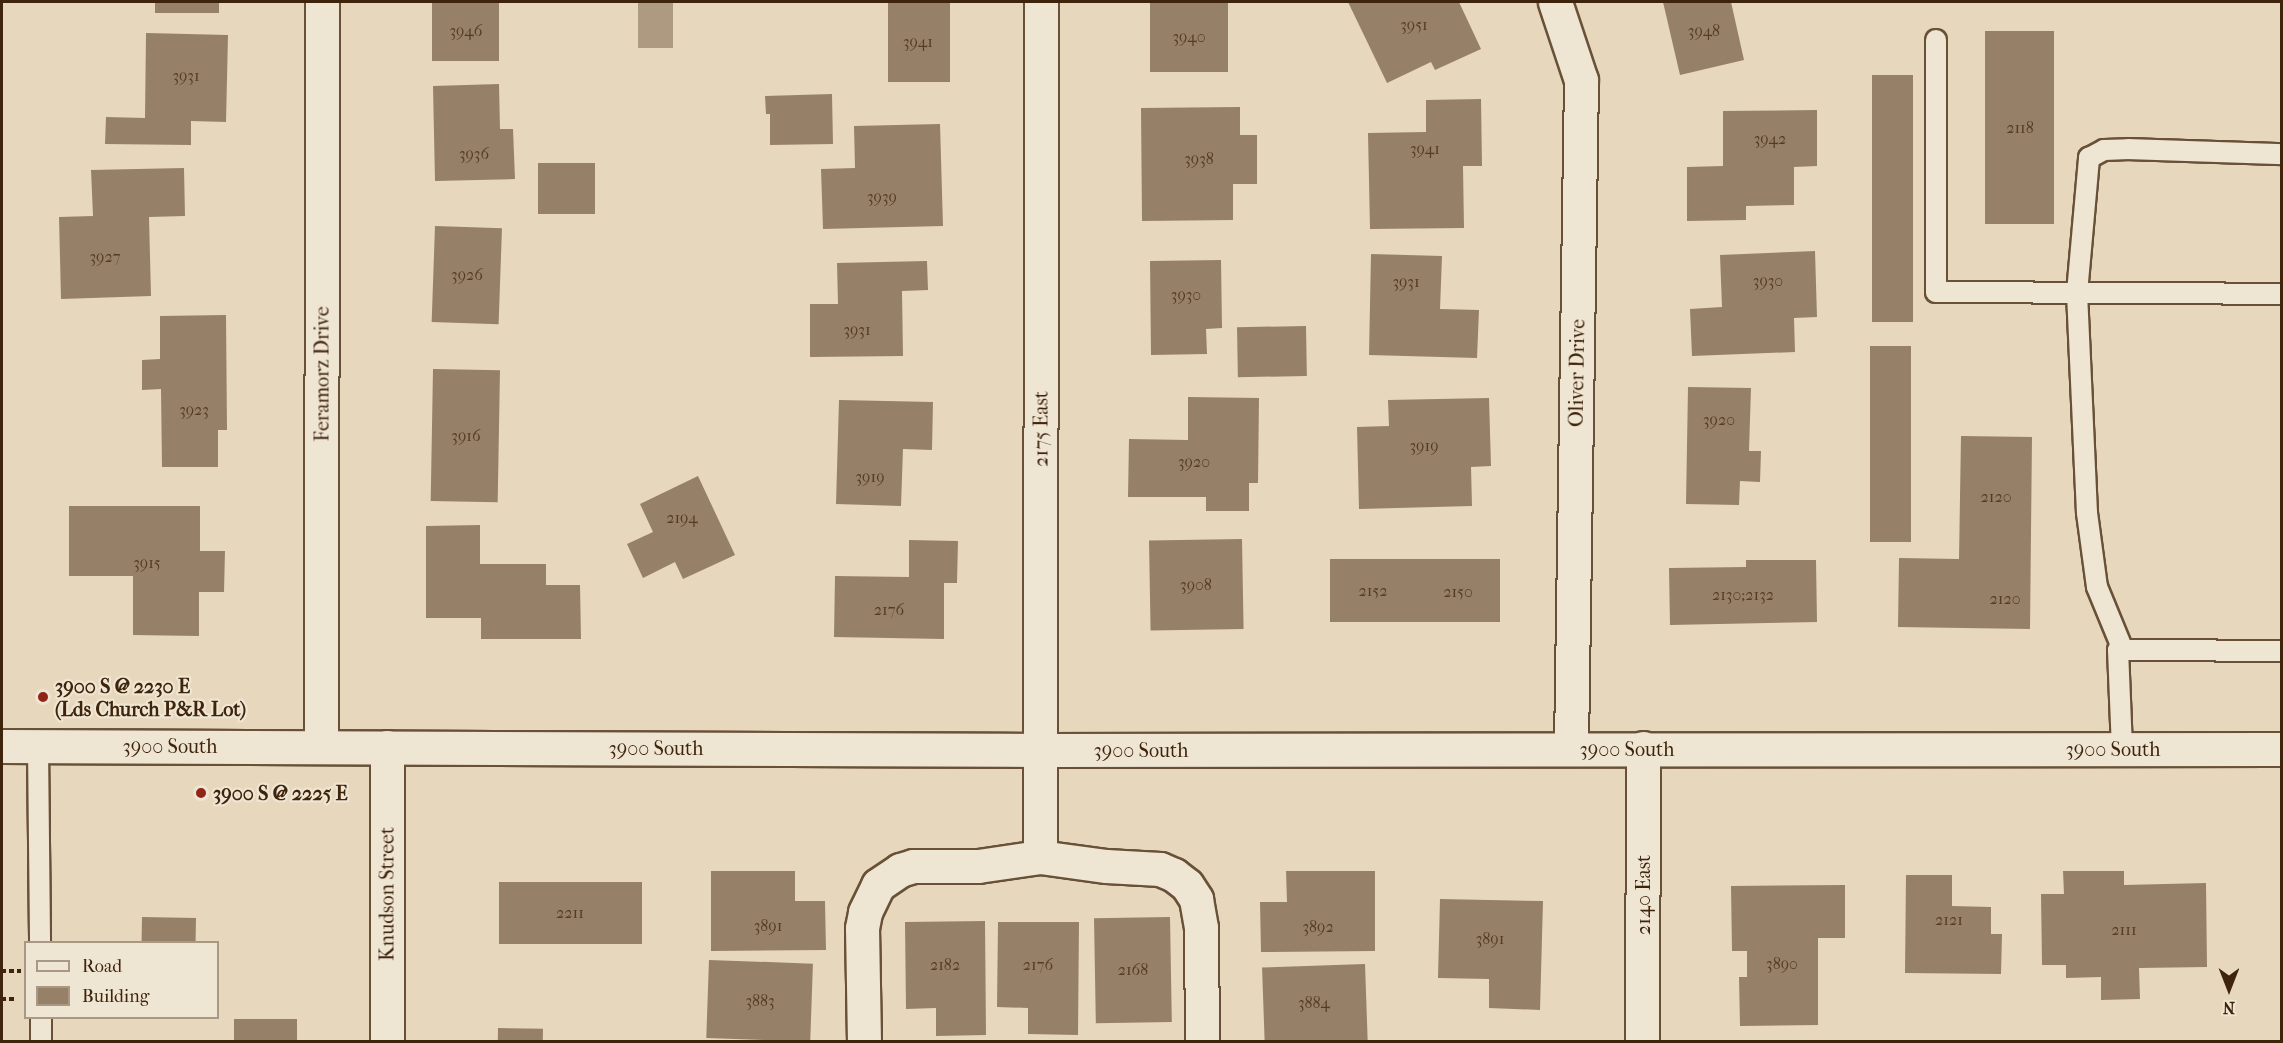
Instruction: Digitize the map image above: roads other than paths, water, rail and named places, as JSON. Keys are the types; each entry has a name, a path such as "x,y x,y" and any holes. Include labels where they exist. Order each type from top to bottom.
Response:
{"street":[{"name":"Feramorz Drive","path":"321,747 322,2"},
{"name":"2175 East","path":"1040,857 1041,2"},
{"name":"Oliver Drive","path":"1555,2 1581,80 1571,748"},
{"name":"3900 South","path":"2,746 1039,750 2282,749"},
{"name":"Knudson Street","path":"387,747 387,1041"},
{"name":"2140 East","path":"1642,1041 1643,748"},
{"path":"864,1041 862,928 865,912 878,885 900,870 912,866 978,866 1040,857 1160,869 1174,875 1187,885 1196,898 1201,928 1202,1041"}],"lane":[{"path":"1936,40 1936,292 2282,294"},
{"path":"2123,650 2097,587 2087,513 2077,293 2089,158 2104,150 2129,149 2282,154"},
{"path":"2122,749 2118,650 2282,651"},
{"path":"38,746 40,941"},
{"path":"41,1019 41,1041"}],"place":[{"name":"3900 S @ 2230 E (Lds Church P&R Lot)","path":"43,697"},
{"name":"3900 S @ 2225 E","path":"201,793"}]}
